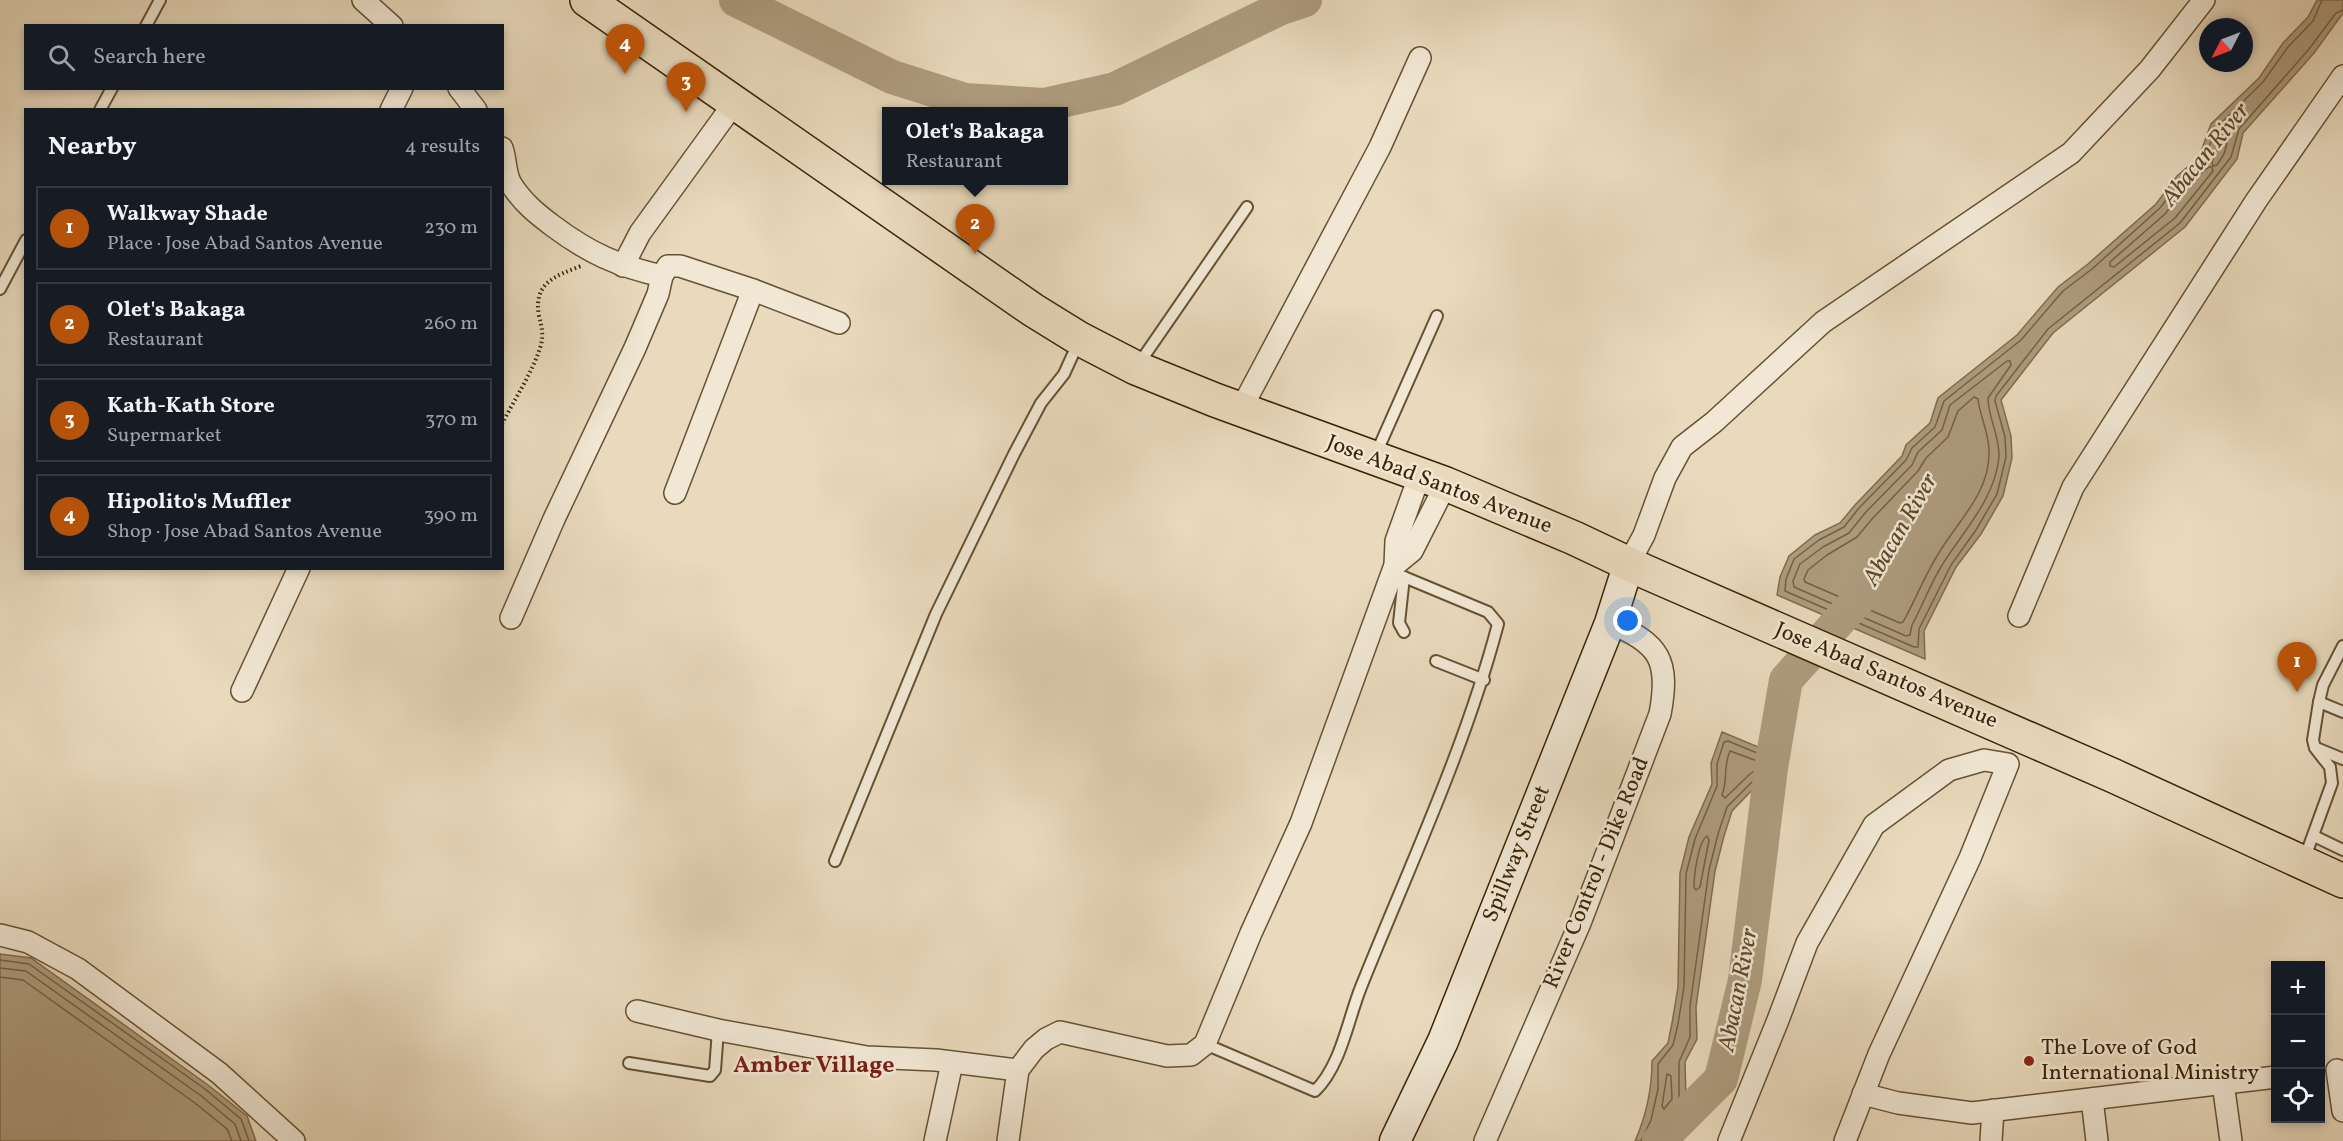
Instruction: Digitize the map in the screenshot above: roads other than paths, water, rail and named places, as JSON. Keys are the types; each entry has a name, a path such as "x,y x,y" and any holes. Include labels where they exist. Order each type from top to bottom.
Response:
{"highway":[{"name":"Jose Abad Santos Avenue","path":"587,0 1014,298 1080,339 1136,368 1433,479 2114,776 2308,850 2343,881"}],"street":[{"path":"363,0 390,24"},
{"path":"1638,568 1644,535 1665,478 1683,447 1714,422 1823,322 2070,153 2150,69 2204,0"},
{"path":"1241,409 1380,147 1420,58"},
{"path":"2019,616 2073,487 2256,201 2314,114 2343,76"},
{"path":"392,108 401,90"},
{"path":"461,90 474,108"},
{"path":"623,266 640,233 735,102"},
{"path":"504,155 510,183 530,209 581,247 623,266 662,276"},
{"path":"511,618 554,519 635,348 658,294 662,276 668,266 680,266 753,290 839,323"},
{"path":"675,493 753,290"},
{"path":"1397,571 1395,541 1433,479"},
{"path":"1008,1141 1018,1070 1034,1049 1046,1039 1060,1032 1167,1056 1191,1055 1205,1044 1251,933 1301,823 1397,571 1412,551 1433,479"},
{"name":"Spillway Street","path":"1395,1141 1443,1041 1610,623 1638,568"},
{"path":"242,691 298,570"},
{"name":"River Control - Dike Road","path":"1485,1141 1580,923 1660,714 1664,692 1659,658 1649,643 1634,633 1610,623"},
{"path":"1729,1141 1807,943 1874,825 1949,770 1984,760 2008,764 1974,848 1863,1094 1845,1141"},
{"path":"0,935 28,942 78,969 219,1073 294,1141"},
{"path":"636,1011 718,1030 867,1056 936,1060 1018,1070"},
{"path":"935,1141 952,1063"},
{"path":"2333,1070 2343,1111"},
{"path":"1863,1094 1898,1103 1972,1113 2271,1078"},
{"path":"2223,1083 2231,1141"},
{"path":"2092,1099 2097,1141"},
{"path":"1991,1141 1993,1110"}],"lane":[{"path":"147,24 160,0"},
{"path":"101,108 111,90"},
{"path":"1136,368 1247,207"},
{"path":"0,289 24,244"},
{"path":"1374,458 1437,316"},
{"path":"835,861 936,614 1014,454 1041,403 1064,374 1080,339"},
{"path":"1205,1044 1315,1090 1324,1083 1333,1066 1361,987 1434,810 1484,680 1498,624 1488,612 1397,571 1399,623 1404,633"},
{"path":"2343,646 2323,685 2319,702 2313,740 2315,748 2330,767 2332,783 2308,850 2343,850"},
{"path":"1436,662 1484,680"},
{"path":"2319,702 2343,712"},
{"path":"2315,748 2343,759"},
{"path":"629,1063 710,1076 715,1070 718,1030"}],"water":[{"path":"2317,0 2343,0 2343,13 2314,53 2243,133 2237,159 2185,227 2053,333 2001,400 2011,436 2012,458 2003,496 1981,534 1956,567 1924,631 1925,659 1777,595 1780,577 1789,556 1815,535 1840,523 1902,456 1906,445 1930,423 1938,398 2017,335 2058,287 2088,264 2156,204 2177,176 2199,157 2211,124 2259,78 2283,43 2308,17"},
{"path":"1722,732 1785,758 1776,775 1759,783 1732,811 1724,836 1715,871 1696,1007 1697,1039 1685,1062 1686,1103 1663,1141 1635,1141 1648,1102 1652,1061 1668,1043 1678,987 1680,873 1689,837 1712,784 1711,763"},
{"path":"0,954 31,958 208,1085 247,1116 256,1141 0,1141"}],"waterway":[{"path":"736,0 892,77 965,100 1044,105 1115,89 1281,8 1305,0"},
{"name":"Abacan River","path":"1659,1141 1721,1079 1745,980 1771,768 1786,680 1863,594 1868,585"}],"place":[{"name":"Hipolito's Muffler","path":"625,74"},
{"name":"Kath-Kath Store","path":"686,112"},
{"name":"Olet's Bakaga","path":"975,254"},
{"name":"Walkway Shade","path":"2297,692"},
{"name":"The Love of God International Ministry","path":"2029,1061"}],"district":[{"name":"Amber Village","path":"814,1066"}]}
